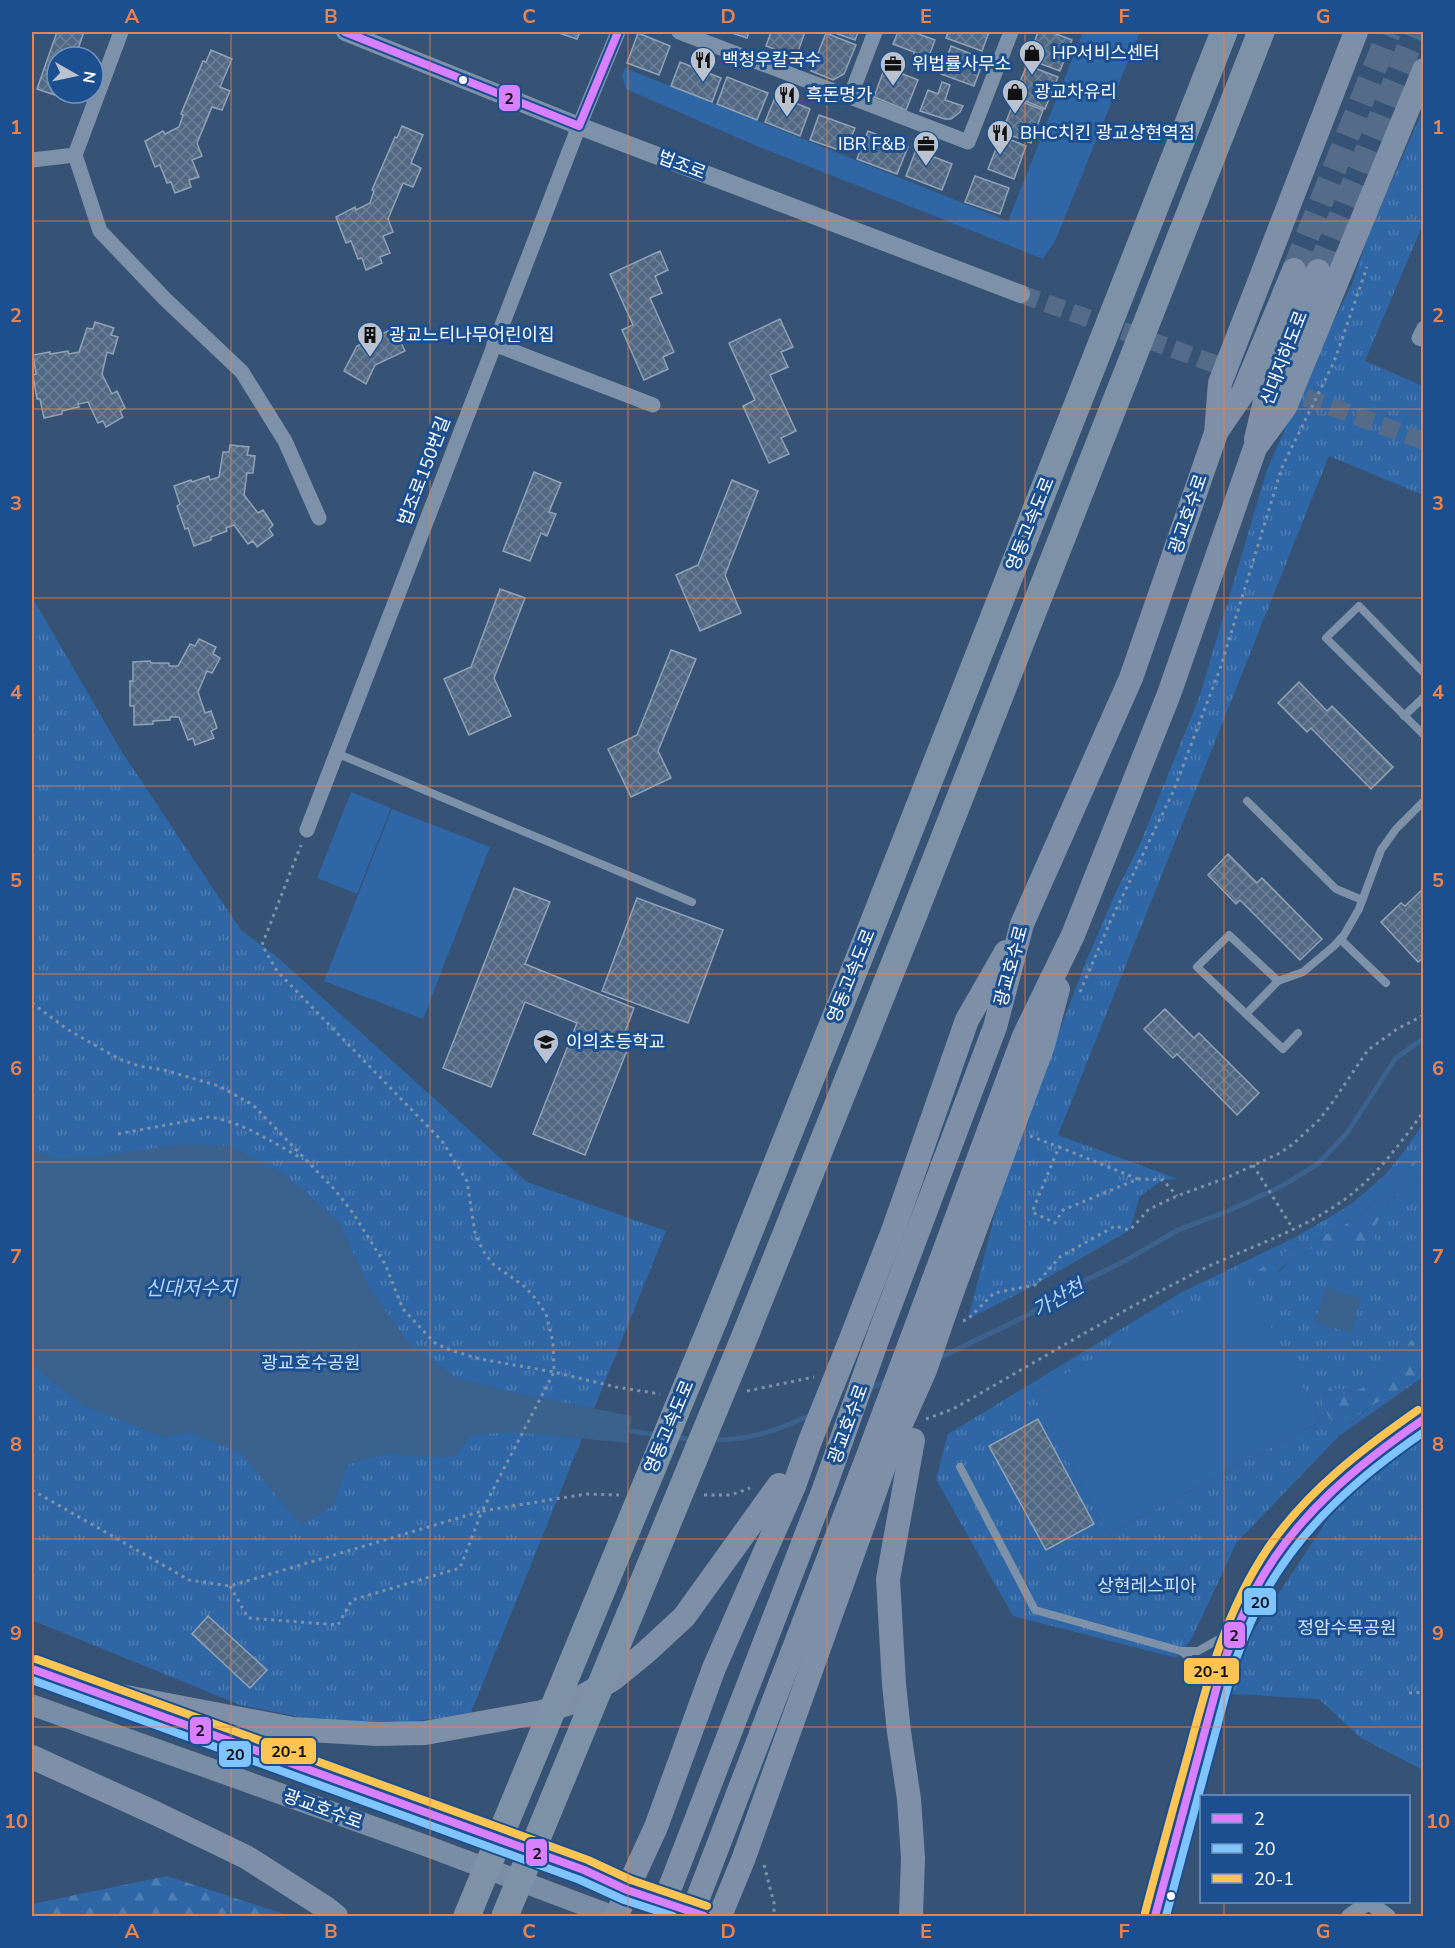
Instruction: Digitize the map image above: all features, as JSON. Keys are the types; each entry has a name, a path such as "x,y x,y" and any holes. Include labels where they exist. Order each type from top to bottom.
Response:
{"highway":[{"name":"영동고속도로","path":"466,1917 714,1320 1224,32"},
{"name":"영동고속도로","path":"506,1917 747,1331 909,927 1261,32"},
{"name":"광교호수로","path":"659,1917 824,1489 880,1332 995,1027 1022,924 1131,678 1216,433 1220,383 1356,32"},
{"name":"광교호수로","path":"691,1917 869,1453 1023,1036 1073,935 1169,694 1255,448 1285,407 1424,70"},
{"name":"신대지하도로","path":"1216,433 1243,393 1294,270"},
{"name":"신대지하도로","path":"1255,448 1266,397 1318,271"},
{"path":"615,1917 656,1827 714,1668 786,1485 810,1441 849,1344 894,1228 968,1020 1022,924"},
{"path":"720,1917 908,1435 925,1370 1043,1045 1073,935"},
{"path":"908,1435 888,1579 894,1684 909,1799 913,1858 911,1917"},
{"path":"89,1690 293,1729 377,1734 425,1733 542,1712 573,1702 613,1679 684,1617 786,1485"},
{"path":"32,1757 246,1857 326,1908 336,1917"}],"main road":[{"name":"광교호수로","path":"32,1669 584,1870 627,1890 704,1917"},
{"name":"광교호수로","path":"32,1705 424,1845 615,1917"}],"street":[{"path":"122,32 75,155 100,231 165,299 242,372 285,441 319,518"},
{"name":"법조로","path":"345,32 579,126 1022,294"},
{"name":"법조로150번길","path":"307,830 494,344 618,32"},
{"path":"850,97 875,32"},
{"path":"688,33 968,142 1011,32"},
{"path":"32,160 75,155"},
{"path":"1424,328 1419,338 1424,340"},
{"path":"494,344 653,405"},
{"path":"1155,1917 1213,1697 1234,1631 1250,1597 1281,1546 1309,1512 1347,1474 1424,1419"},
{"path":"1349,1917 1367,1903"},
{"path":"1369,1903 1388,1917"}],"lane":[{"path":"1424,673 1359,606 1326,638 1424,735"},
{"path":"1404,716 1424,697"},
{"path":"336,753 692,902"},
{"path":"1246,801 1336,889 1362,900"},
{"path":"1246,1014 1278,981 1303,972 1340,939 1352,924 1381,850 1396,828 1424,801"},
{"path":"1278,981 1229,935 1197,967 1283,1049 1298,1033"},
{"path":"1340,939 1386,983"},
{"path":"960,1467 1035,1610 1181,1651 1198,1651 1234,1631"},
{"path":"1181,1651 1196,1662 1205,1676 1213,1697"}],"path":[{"path":"1079,994 1106,931 1173,792 1220,669 1282,467 1334,362 1370,259"},
{"path":"230,1587 248,1618 338,1625 352,1600 460,1568 482,1511 554,1372 553,1342 546,1314 524,1286 494,1265 483,1251 475,1233 467,1181 456,1161 442,1142 278,971 262,945 307,830"},
{"path":"32,1003 67,1029 119,1059 219,1086 254,1105 336,1190 385,1264 403,1309 435,1342 450,1350 480,1359 666,1395"},
{"path":"958,1322 968,1319 994,1293 1035,1285 1060,1257 1083,1242 1115,1226 1130,1230 1149,1209 1278,1154 1293,1144 1319,1120 1368,1050 1397,1029 1424,1015"},
{"path":"908,1435 1191,1275 1293,1229 1338,1204 1374,1175 1400,1145 1424,1111"},
{"path":"118,1134 209,1117 223,1119 247,1128 306,1161"},
{"path":"1028,1135 1138,1179 1163,1180 1177,1196"},
{"path":"1059,1147 1032,1212 1055,1222 1063,1210 1138,1179"},
{"path":"1253,1165 1293,1229"},
{"path":"740,1392 788,1384 816,1376"},
{"path":"697,1495 731,1495 753,1487"},
{"path":"32,1490 189,1580 230,1587 482,1511 586,1494 619,1495"},
{"path":"1409,1693 1424,1692"},
{"path":"764,1864 774,1903 774,1917"}],"green space":[{"path":"1083,32 1140,32 1056,239 1043,259 752,144 626,89 622,76 625,68 1008,221"},
{"path":"1423,110 1423,224 1365,361 1423,386 1423,495 1329,456 1058,1135 1178,1179 1163,1180 1140,1196 1130,1230 1035,1285 968,1319 1008,1163 1087,959 1140,844 1199,698 1267,470 1322,345 1352,284 1368,236"},
{"name":"광교호수공원","path":"32,597 122,752 241,930 277,957 527,1182 666,1231 470,1715 386,1724 315,1720 240,1705 32,1620"},
{"path":"351,792 391,808 357,894 317,878"},
{"path":"392,809 490,847 423,1019 324,981"},
{"name":"상현레스피아","path":"1423,1123 1423,1147 1405,1173 1359,1217 1319,1238 1287,1251 1258,1270 1254,1276 1261,1283 1266,1281 1298,1254 1321,1244 1376,1244 1374,1228 1393,1197 1413,1185 1423,1174 1423,1231 1405,1248 1423,1268 1423,1340 1415,1335 1394,1368 1366,1387 1354,1391 1329,1388 1322,1400 1330,1419 1336,1424 1346,1425 1373,1405 1409,1384 1416,1376 1423,1361 1423,1377 1339,1436 1237,1542 1192,1638 1177,1658 1013,1616 936,1479 948,1434 1182,1292 1294,1238 1350,1205 1385,1175","holes":["1245,1278 1321,1421 1108,1535 1032,1392"]},
{"path":"1423,1147 1423,1174 1413,1185 1393,1197 1374,1228 1377,1244 1364,1247 1330,1243 1300,1253 1280,1269 1271,1280 1261,1283 1253,1277 1258,1270 1287,1251 1319,1238 1359,1217 1405,1173"},
{"path":"1423,1231 1423,1268 1405,1248"},
{"path":"1245,1277 1321,1421 1108,1535 1032,1392"},
{"path":"1415,1335 1423,1340 1423,1354 1420,1367 1411,1382 1398,1392 1373,1405 1348,1424 1339,1425 1332,1422 1322,1400 1329,1388 1354,1391 1402,1358 1404,1349"},
{"name":"정암수목공원","path":"1423,1438 1423,1770 1361,1738 1319,1699 1231,1694 1250,1636 1343,1497"},
{"path":"167,1876 290,1916 32,1916 32,1904"}],"water":[{"name":"신대저수지","path":"183,1144 229,1146 284,1174 338,1221 371,1290 409,1344 456,1378 507,1391 632,1416 628,1443 510,1432 470,1436 454,1457 386,1453 347,1465 333,1506 301,1525 242,1454 190,1432 165,1438 87,1407 47,1378 32,1363 32,1150 55,1158 95,1157"},
{"path":"1326,1287 1361,1299 1351,1333 1315,1322"}],"building":[{"path":"57,32 84,32 79,45 52,45"},
{"path":"556,32 580,32 577,39"},
{"path":"729,32 749,32 747,38"},
{"path":"771,32 805,32 796,57 766,46"},
{"path":"832,32 858,32 855,40"},
{"path":"898,32 913,32 935,40 924,69 914,65 914,52 893,44"},
{"path":"948,32 989,32 982,51 946,38"},
{"path":"1038,32 1051,32 1072,40 1060,71 1028,59"},
{"path":"638,33 670,46 659,75 627,63"},
{"path":"826,33 856,45 844,74 833,80 811,71"},
{"path":"951,46 984,59 974,86 941,74"},
{"path":"211,50 232,59 220,87 230,91 222,110 212,107 197,143 202,156 192,160 199,177 189,180 191,187 175,193 171,182 167,183 160,165 155,167 145,141 163,131 165,134 179,127 183,115 181,114 203,61 206,62"},
{"path":"680,62 721,78 712,102 671,86"},
{"path":"1027,65 1058,77 1045,109 1014,96"},
{"path":"45,66 45,92 37,89"},
{"path":"885,67 918,80 906,110 874,97"},
{"path":"727,77 768,93 757,120 717,104"},
{"path":"942,82 950,85 945,100 963,106 960,112 951,119 920,111 928,90 938,94"},
{"path":"776,95 810,109 800,136 765,122"},
{"path":"1015,99 1043,110 1031,143 1002,132"},
{"path":"819,115 855,128 845,152 810,140"},
{"path":"402,126 423,135 411,163 421,168 413,187 403,183 388,219 393,232 383,236 390,253 380,257 382,263 366,270 362,258 358,259 351,241 346,243 336,217 355,207 356,210 370,203 374,191 372,190"},
{"path":"868,131 908,147 897,174 857,159"},
{"path":"1001,136 1026,146 1014,179 988,169"},
{"path":"916,150 952,164 942,190 906,176"},
{"path":"975,176 1009,188 1000,214 965,202"},
{"path":"660,251 668,270 655,276 662,293 650,298 674,352 663,357 668,369 644,380 622,330 633,325 610,274"},
{"path":"780,319 793,347 781,352 788,367 770,375 796,431 781,438 789,454 769,463 743,406 755,400 729,343"},
{"path":"95,322 114,328 111,335 118,337 113,354 107,352 102,374 112,394 117,391 125,408 120,411 123,417 106,427 103,421 98,423 88,402 62,411 62,414 44,418 40,399 37,399 33,375 36,374 33,355 50,352 50,354 68,351 69,354 79,352 87,328 93,329"},
{"name":"광교느티나무어린이집","path":"394,328 405,351 375,365 366,384 344,371 357,346"},
{"path":"230,445 249,447 247,455 255,456 253,473 247,473 244,495 258,513 263,510 273,525 269,529 273,535 257,547 253,541 248,544 234,525 226,528 227,531 211,537 211,540 194,546 177,506 180,504 174,486 209,476 210,480 219,477 223,452 229,452"},
{"path":"534,472 561,483 549,512 556,514 547,536 541,533 530,561 503,551"},
{"path":"732,480 758,491 725,575 741,613 700,631 676,575 698,565"},
{"path":"500,589 525,598 494,678 511,716 469,735 444,679 471,667"},
{"path":"199,639 216,647 213,654 220,658 212,673 207,671 198,692 205,713 211,711 217,728 211,731 214,738 195,745 193,738 188,740 179,717 153,721 153,724 134,725 134,706 130,706 133,662 150,661 178,666 190,644 195,646"},
{"path":"671,650 696,659 658,751 671,778 631,797 608,749 637,735"},
{"path":"1299,682 1327,711 1332,706 1393,767 1371,789 1311,728 1307,732 1278,703"},
{"path":"1228,854 1257,883 1262,878 1322,939 1300,960 1240,900 1236,904 1208,875"},
{"path":"514,888 550,902 525,964 634,1008 622,1040 630,1043 585,1155 533,1134 577,1023 525,1002 491,1087 443,1068"},
{"path":"1424,888 1424,957 1418,962 1381,922 1401,903 1405,906"},
{"path":"637,898 723,930 688,1023 602,991"},
{"path":"1165,1009 1194,1038 1199,1033 1259,1093 1237,1115 1177,1054 1173,1058 1144,1029"},
{"path":"1038,1419 1094,1524 1046,1550 989,1446"},
{"path":"208,1616 267,1670 250,1688 192,1634"}],"waterway":[{"name":"가산천","path":"937,1359 1026,1316 1076,1285 1123,1262 1178,1230 1226,1212 1280,1187 1318,1164 1347,1133 1396,1058 1424,1038"},
{"name":"가산천","path":"868,1389 887,1381"},
{"name":"가산천","path":"710,1440 738,1439 763,1433 813,1414"},
{"name":"가산천","path":"630,1431 659,1435"},
{"name":"가산천","path":"674,1437 695,1440"}],"tunnel":[{"path":"1294,270 1389,32"},
{"path":"1318,271 1415,32"},
{"path":"1021,294 1237,372"},
{"path":"1280,388 1424,441"}],"transit line":[{"name":"2","path":"345,32 579,126 618,32"},
{"name":"20-1","path":"1145,1913 1211,1671 1230,1620 1253,1572 1283,1527 1318,1490 1356,1456 1418,1410"},
{"name":"2","path":"1155,1916 1223,1664 1256,1588 1289,1538 1309,1515 1352,1474 1424,1419"},
{"name":"20","path":"1166,1916 1233,1667 1261,1600 1298,1544 1336,1502 1378,1466 1424,1432"},
{"name":"20-1","path":"36,1659 588,1860 631,1880 707,1906"},
{"name":"2","path":"32,1669 584,1870 627,1890 704,1916"},
{"name":"20","path":"32,1680 580,1880 624,1900 673,1916"}],"place":[{"name":"HP서비스센터","path":"1032,76"},
{"name":"백청우칼국수","path":"703,83"},
{"name":"위법률사무소","path":"893,87"},
{"name":"광교차유리","path":"1015,115"},
{"name":"흑돈명가","path":"787,118"},
{"name":"BHC치킨 광교상현역점","path":"1000,156"},
{"name":"IBR F&B","path":"926,167"},
{"name":"광교느티나무어린이집","path":"370,358"},
{"name":"이의초등학교","path":"546,1065"}]}
